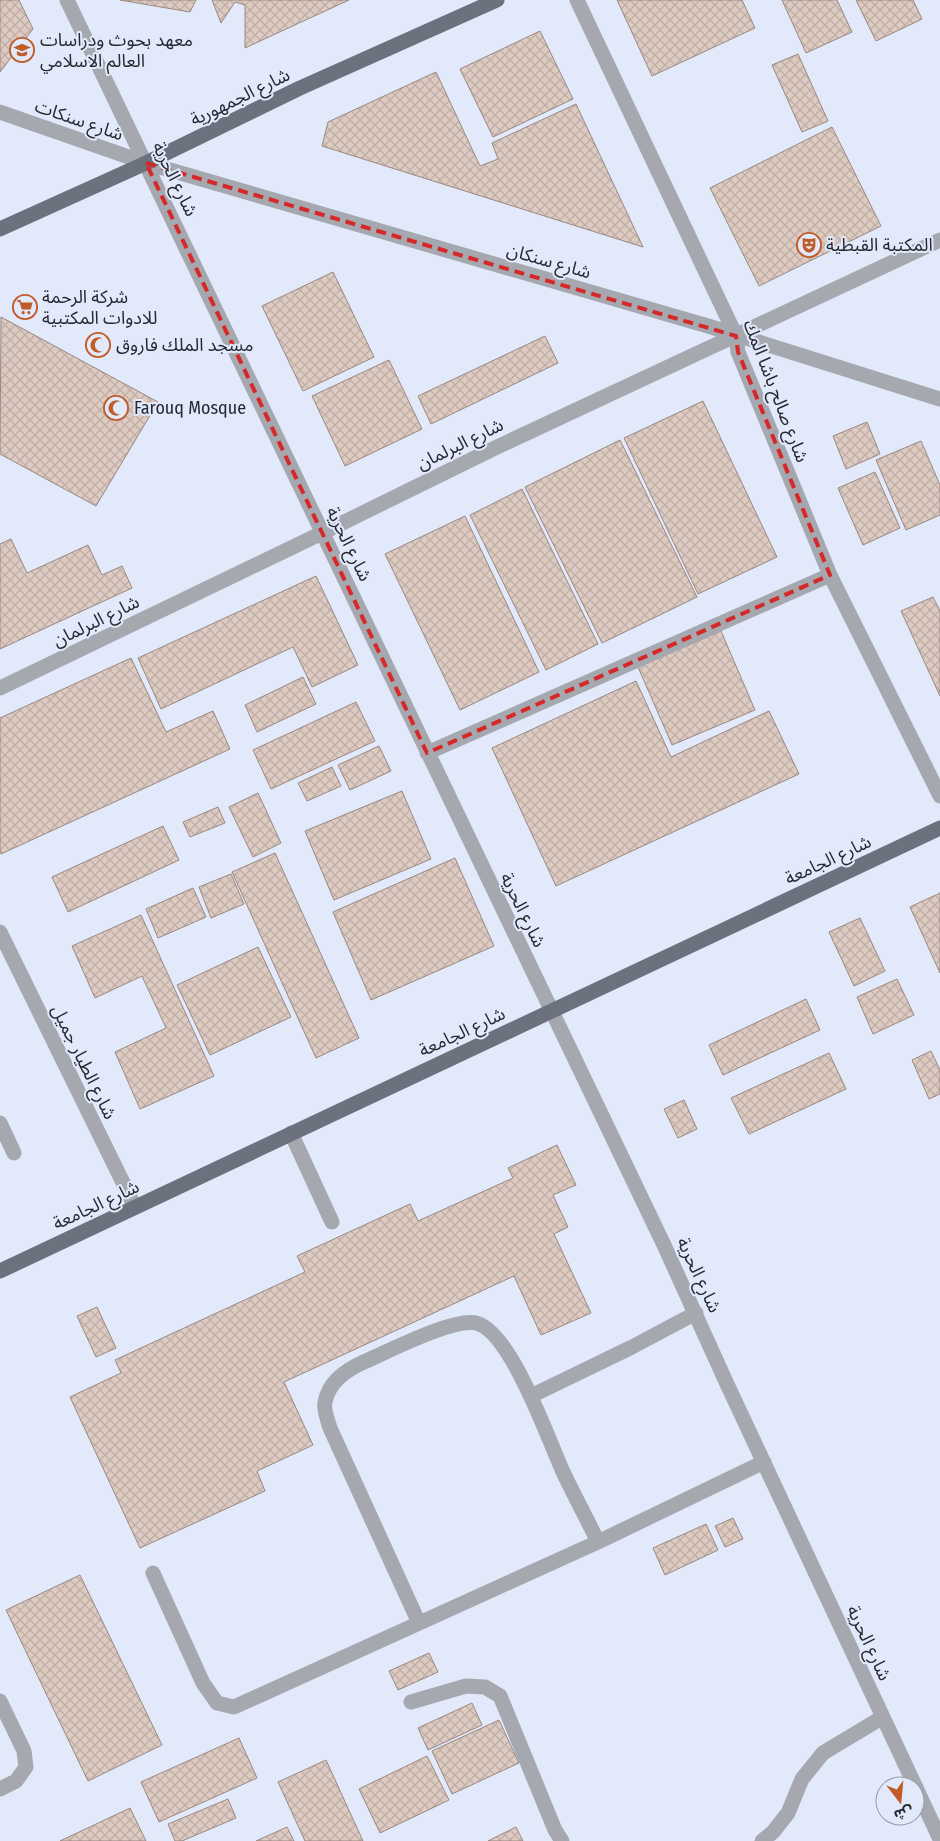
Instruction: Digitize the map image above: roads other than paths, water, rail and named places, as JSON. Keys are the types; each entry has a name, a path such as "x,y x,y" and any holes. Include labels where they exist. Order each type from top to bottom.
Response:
{"main road":[{"name":"شارع الجمهورية","path":"0,229 146,163 300,88 497,0"},
{"name":"شارع الجامعة","path":"0,1271 940,828"}],"street":[{"name":"شارع الحرية","path":"67,0 696,1313 727,1384 940,1839"},
{"name":"شارع صالح باشا المك","path":"577,0 736,336 738,352 830,575 940,796"},
{"name":"شارع سنكات","path":"0,112 146,163"},
{"name":"شارع سنكان","path":"146,163 698,324 940,399"},
{"name":"شارع البرلمان","path":"0,688 497,447 940,240"},
{"path":"427,753 830,575"},
{"name":"شارع الطيار جميل","path":"0,932 135,1207"},
{"path":"0,1123 14,1153"},
{"path":"291,1133 332,1222"},
{"path":"531,1396 632,1347 696,1313"},
{"path":"420,1623 330,1428 324,1403 333,1384 349,1368 449,1326 476,1323 494,1334 508,1353 531,1396 564,1473 598,1542"},
{"path":"153,1573 203,1683 217,1703 234,1706 598,1542 764,1462"},
{"path":"411,1702 466,1686 485,1686 500,1696 555,1830 562,1841"},
{"path":"0,1700 24,1751 26,1767 16,1781 0,1788"},
{"path":"762,1841 773,1832 788,1813 802,1780 823,1753 883,1717"}],"place":[{"name":"معهد بحوث ودراسات العالم الاسلامي","path":"22,50"},
{"name":"المكتبة القبطية","path":"809,245"},
{"name":"شركة الرحمة للادوات المكتبية","path":"25,307"},
{"name":"مسجد الملك فاروق","path":"98,345"},
{"name":"Farouq Mosque","path":"116,408"}]}
